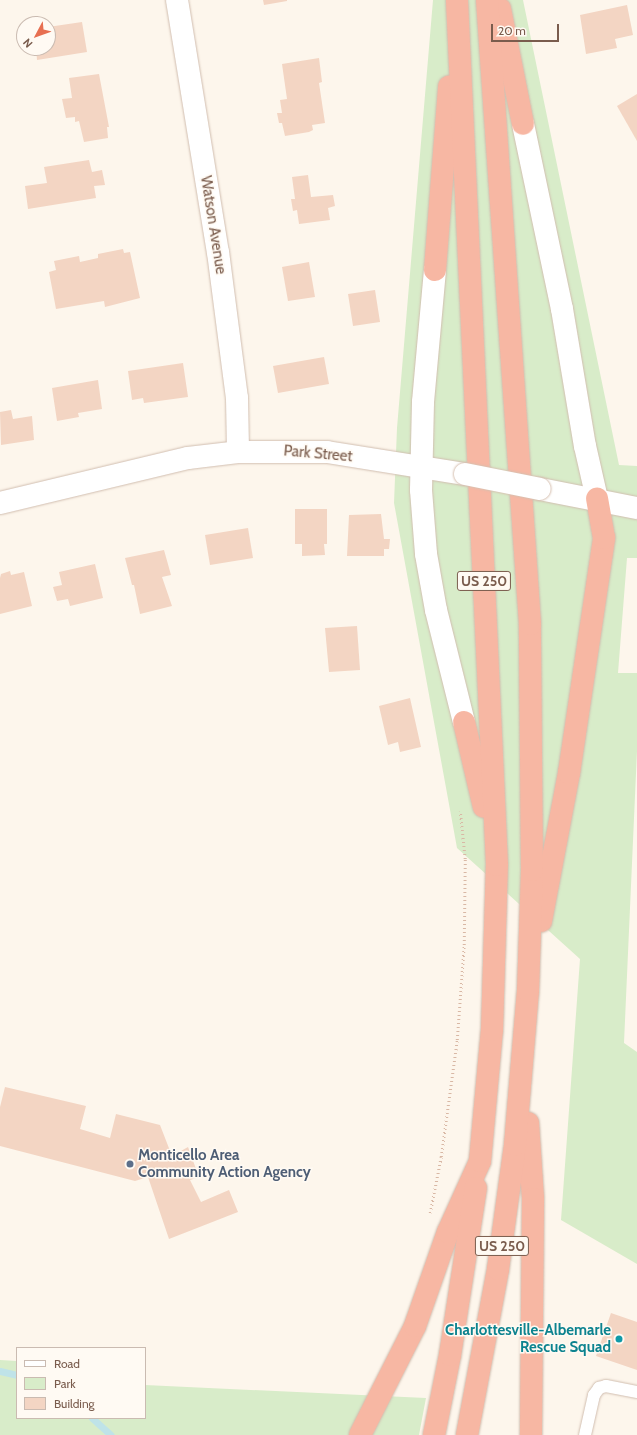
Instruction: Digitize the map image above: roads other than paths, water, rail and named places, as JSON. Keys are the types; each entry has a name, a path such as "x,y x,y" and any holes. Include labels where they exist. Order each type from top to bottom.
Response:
{"highway":[{"path":"435,270 456,0"},
{"name":"US 250","path":"434,1435 450,1355 480,1161 492,1030 497,864 456,0"},
{"name":"US 250","path":"467,1435 510,1194 528,991 532,870 530,624 488,0"},
{"path":"498,0 524,124"},
{"path":"528,991 569,773 590,638 604,538 597,499"},
{"path":"464,722 497,864"},
{"path":"523,1056 534,1199 530,1435"},
{"path":"360,1435 415,1326 448,1232 480,1161"}],"street":[{"name":"Watson Avenue","path":"177,0 218,252 237,398 238,452"},
{"path":"524,124 562,309 585,446 597,499"},
{"path":"435,270 423,402 422,466 426,554 436,610 464,722"},
{"name":"Park Street","path":"0,503 188,458 238,452 327,452 422,466 637,508"}],"lane":[{"path":"585,1435 594,1395 599,1388 606,1386 637,1392"}],"waterway":[{"path":"0,1371 16,1375"},
{"path":"93,1419 111,1435"}],"place":[{"name":"Monticello Area Community Action Agency","path":"130,1164"},
{"name":"Charlottesville-Albemarle Rescue Squad","path":"619,1339"}]}
